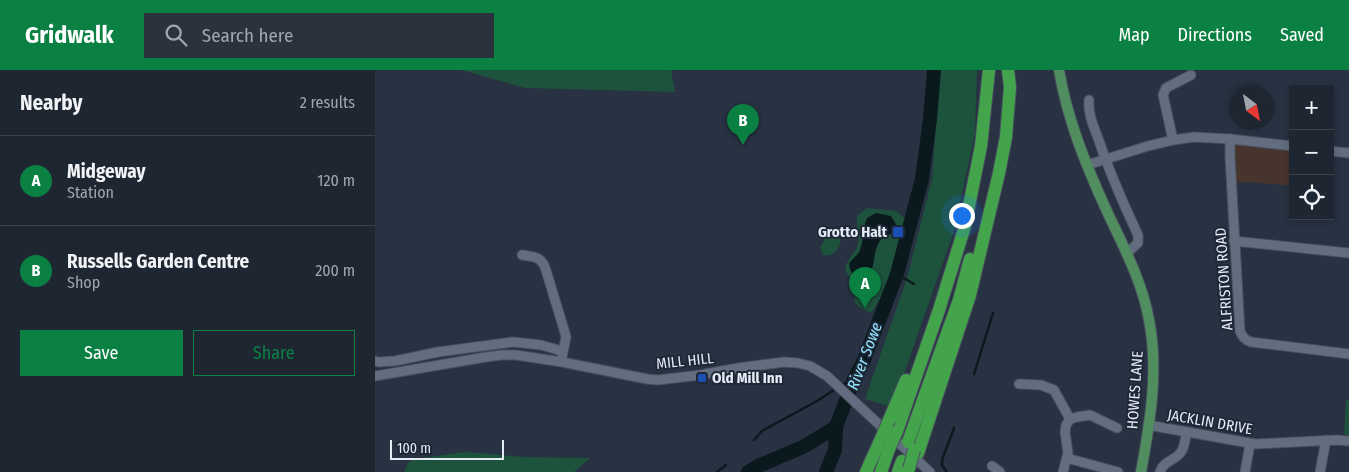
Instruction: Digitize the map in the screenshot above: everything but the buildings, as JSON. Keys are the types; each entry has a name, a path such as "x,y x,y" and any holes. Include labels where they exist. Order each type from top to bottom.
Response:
{"highway":[{"path":"866,472 897,431 939,310 965,226 981,146 989,70"},
{"path":"914,448 931,378 961,291 991,184 1007,70"},
{"path":"906,469 970,295 1006,137 1010,87 1007,70"},
{"path":"881,472 889,420 927,329 939,310"}],"main road":[{"name":"HOWES LANE","path":"1059,70 1072,125 1087,165 1127,253 1145,301 1152,339 1153,378 1149,425 1141,472"}],"street":[{"path":"1173,140 1163,95 1166,88 1191,75"},
{"path":"1089,100 1090,117 1105,159 1138,235 1138,243 1127,253"},
{"path":"1087,165 1173,140 1194,137 1289,146"},
{"name":"ALFRISTON ROAD","path":"1231,139 1229,157 1239,331 1243,338 1251,342 1349,354"},
{"path":"1334,151 1349,153"},
{"path":"1234,241 1349,253"},
{"path":"522,255 542,260 545,267 566,337 562,351 562,362"},
{"path":"375,361 395,361 438,352 513,342 562,351"},
{"name":"MILL HILL","path":"375,376 502,355 532,357 658,380 770,363 798,363 819,370 930,472"},
{"path":"1019,384 1041,385 1054,390 1070,419"},
{"path":"1063,472 1068,452 1065,432 1066,425 1070,419 1090,415 1117,428"},
{"name":"JACKLIN DRIVE","path":"1149,425 1250,444 1326,440 1349,441"},
{"path":"1160,472 1163,465 1181,453 1187,432"},
{"path":"1320,472 1326,440"},
{"path":"1245,472 1250,444"},
{"path":"1067,458 1118,472"},
{"path":"992,466 1000,472"}],"shaded area":[{"path":"1232,141 1289,148 1289,186 1250,182 1233,183"},
{"path":"876,213 891,216 897,226 896,231 883,237 880,241 871,271 861,275 852,273 849,265 860,250 867,218"}],"green space":[{"path":"461,70 671,70 675,92 525,88"},
{"path":"940,70 977,70 975,133 954,231 900,385 888,406 865,399 908,275 932,179"},
{"path":"867,208 896,211 905,218 888,280 871,313 856,304 855,298 860,286 848,276 845,269 858,243 857,216"},
{"path":"828,235 839,237 841,241 835,252 830,255 823,255 820,248"},
{"path":"1346,400 1349,400 1349,435 1344,434"},
{"path":"465,452 524,457 590,458 574,472 404,472 408,463 414,459"}],"waterway":[{"name":"River Sowe","path":"748,472 803,447 836,427 897,274 922,179 934,70"},
{"path":"897,274 914,284"},
{"path":"974,374 993,313"},
{"path":"842,385 854,379"},
{"path":"754,440 762,431 837,388"},
{"path":"826,472 835,450 836,427"},
{"path":"946,471 942,465 942,460 954,428"},
{"path":"717,472 726,465"}],"place":[{"name":"Russells Garden Centre","path":"743,145"},
{"name":"Grotto Halt","path":"898,232"},
{"name":"Midgeway","path":"865,308"},
{"name":"Old Mill Inn","path":"702,378"}]}
